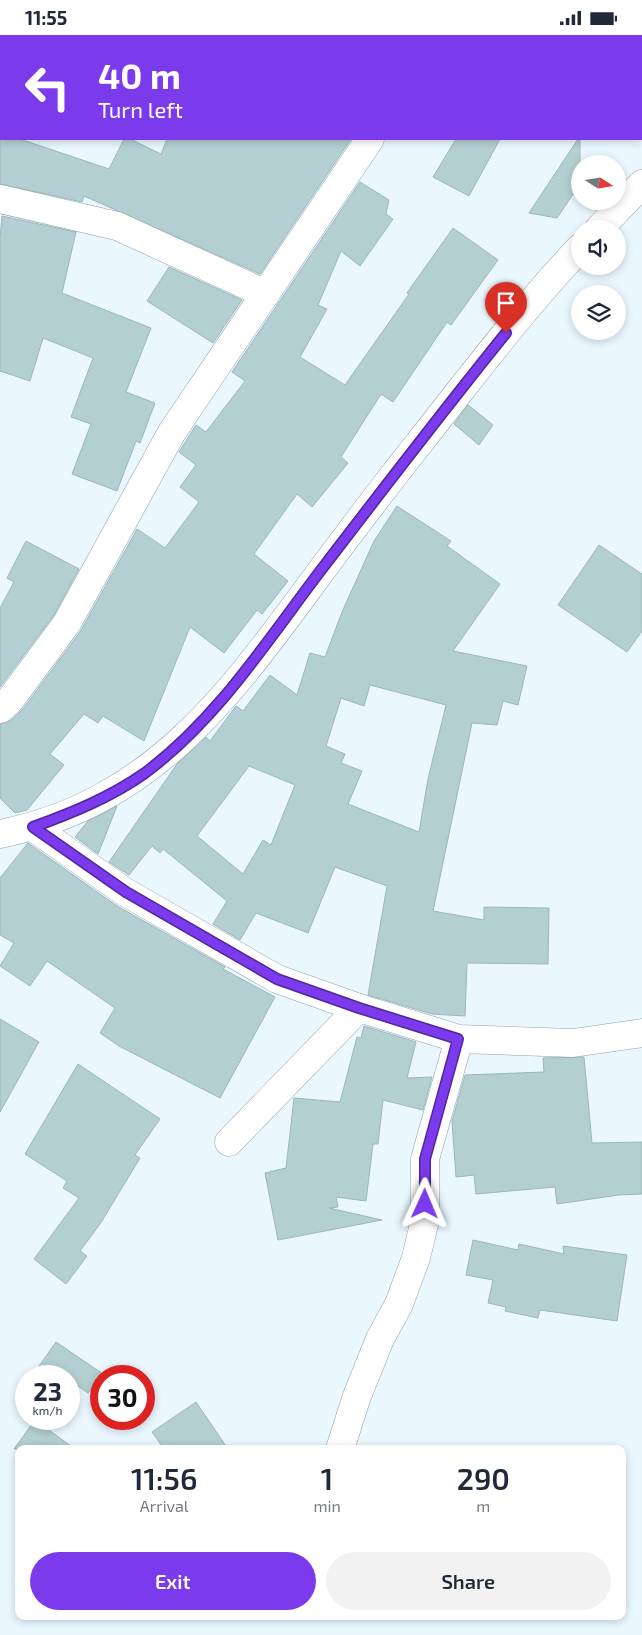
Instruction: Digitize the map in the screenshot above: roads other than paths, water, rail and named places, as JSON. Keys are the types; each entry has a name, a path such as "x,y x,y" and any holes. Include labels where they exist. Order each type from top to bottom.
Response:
{"street":[{"path":"0,709 10,700 67,623 172,432 369,140"},
{"path":"608,220 642,184"},
{"path":"0,199 117,226 266,294"},
{"path":"0,834 33,827 82,809 144,773 187,737 224,698 376,497 541,288 571,257"},
{"path":"33,827 126,892 277,979 359,1008 458,1039 573,1043 642,1033"},
{"path":"229,1143 359,1008"},
{"path":"341,1445 357,1396 380,1339 400,1304 416,1258 425,1220 425,1159 458,1039"}]}
